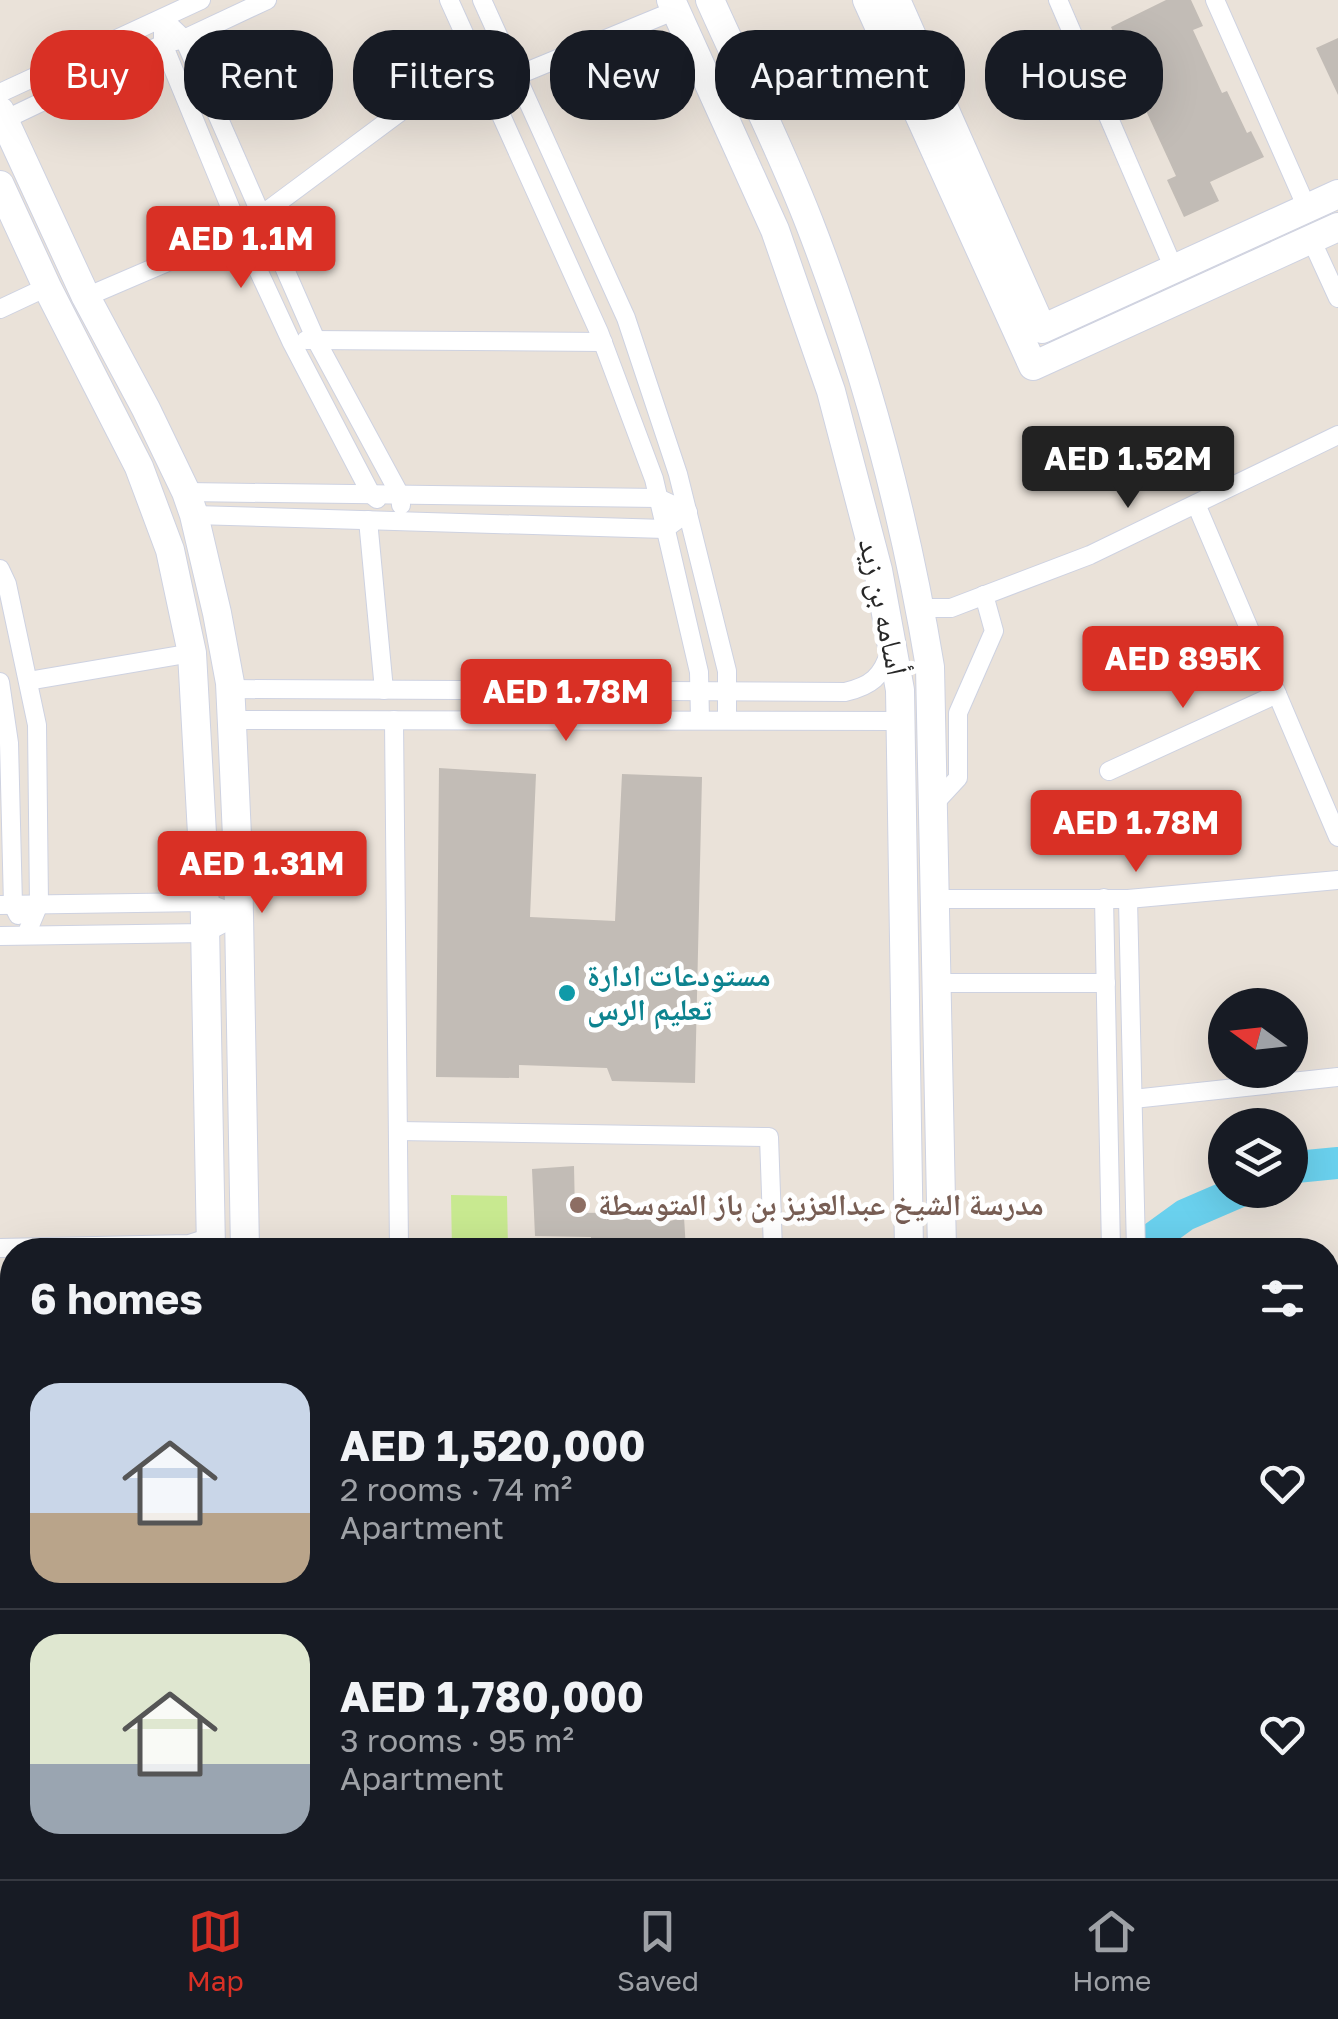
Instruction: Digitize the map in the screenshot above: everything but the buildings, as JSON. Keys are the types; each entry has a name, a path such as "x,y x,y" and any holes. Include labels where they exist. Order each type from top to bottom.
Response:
{"street":[{"path":"203,30 268,0"},
{"path":"448,0 462,30"},
{"path":"482,0 495,30"},
{"name":"أسامه بن زيد","path":"710,0 808,220 866,385 920,608 930,668 942,1238"},
{"path":"868,0 1033,366 1338,227"},
{"path":"896,0 1042,330 1338,194"},
{"path":"1058,0 1174,269"},
{"path":"1215,0 1308,208"},
{"path":"1,108 188,2"},
{"path":"530,70 674,5"},
{"name":"أسامه بن زيد","path":"674,5 775,230 831,391 878,570 900,690 909,1238"},
{"path":"162,19 184,39"},
{"path":"162,19 162,30"},
{"path":"164,44 184,39"},
{"path":"164,46 240,231 291,341 371,494 403,520"},
{"path":"1,108 30,97"},
{"path":"530,107 626,318 678,474 727,670 727,720"},
{"path":"1,108 86,297 146,409 190,503 217,613 232,720 245,1238"},
{"path":"220,120 316,340 400,495 403,520"},
{"path":"86,297 240,231 390,120"},
{"path":"503,120 603,342 654,480 699,672 700,720"},
{"path":"0,185 139,467 170,550 192,653 204,902 211,1238"},
{"path":"1311,239 1338,298"},
{"path":"0,309 47,287"},
{"path":"291,341 603,342"},
{"path":"831,391 866,385"},
{"path":"920,608 950,608 1090,555 1338,435"},
{"path":"190,503 371,494 658,498 688,512"},
{"path":"190,503 368,520 666,529 688,512"},
{"path":"1196,504 1338,837"},
{"path":"368,520 384,690"},
{"path":"0,568 7,584 37,726 39,904 26,935"},
{"path":"933,806 958,778 958,713 994,631 984,595"},
{"path":"230,689 845,692 866,687 885,668 892,646"},
{"path":"28,681 192,653"},
{"path":"0,682 7,905 26,935"},
{"path":"1110,771 1277,694"},
{"path":"3,715 37,726"},
{"path":"232,720 900,720"},
{"path":"394,720 399,1238"},
{"path":"4,744 37,726"},
{"path":"935,899 1128,899 1338,880"},
{"path":"1104,898 1111,1238"},
{"path":"1128,899 1136,1238"},
{"path":"7,905 204,902 239,915"},
{"path":"0,936 205,933 239,915"},
{"path":"936,982 1106,983"},
{"path":"1132,1099 1338,1077"},
{"path":"398,1131 769,1137 773,1238"}],"green space":[{"path":"451,1195 507,1196 508,1238 452,1238"}],"waterway":[{"path":"1308,1166 1338,1163"},
{"path":"1153,1238 1185,1215 1208,1205"}],"place":[{"name":"مستودعات ادارة تعليم الرس","path":"567,993"},
{"name":"مدرسة الشيخ عبدالعزيز بن باز المتوسطة","path":"578,1205"}]}
